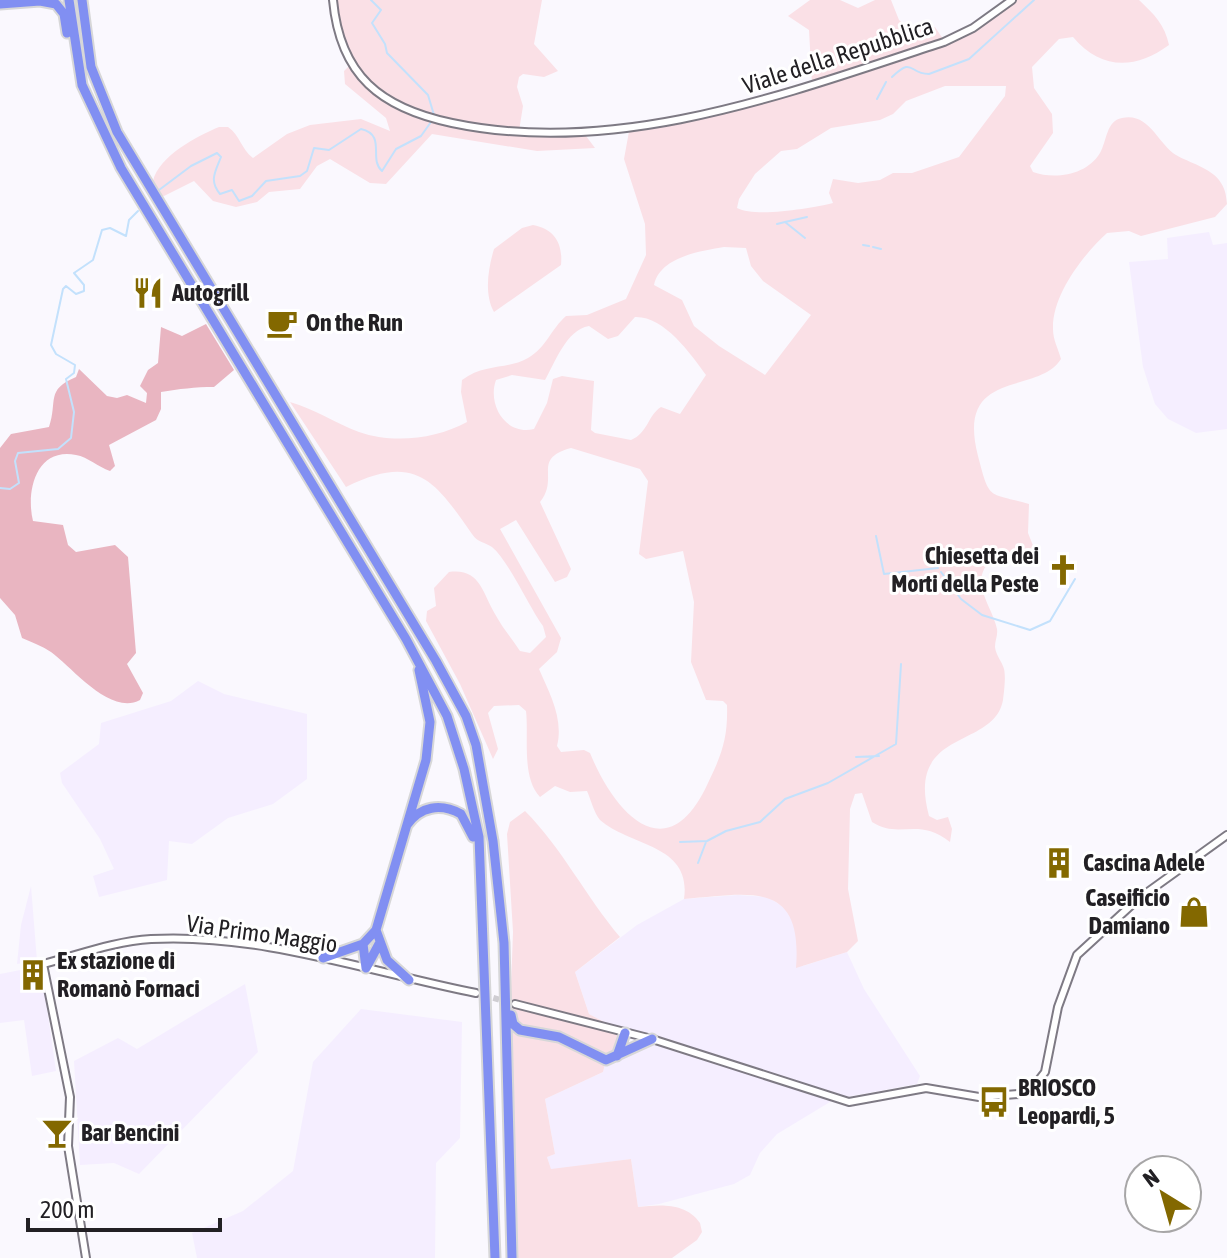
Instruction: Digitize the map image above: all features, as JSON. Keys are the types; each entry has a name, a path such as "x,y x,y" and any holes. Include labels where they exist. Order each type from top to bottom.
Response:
{"highway":[{"path":"0,4 41,0 56,4 64,14 76,75 138,198 430,681 455,740 479,837 495,1258"},
{"path":"69,0 78,70 94,111"},
{"path":"85,0 88,50 117,132 466,716 476,745 489,811 512,1021 517,1028 559,1037 600,1058 616,1057 655,1040"},
{"path":"345,538 413,660 428,700 430,736 426,760 402,831 376,930 387,960 409,980"},
{"path":"402,831 420,812 431,808 452,809 468,821 474,840 483,941"},
{"path":"503,929 512,1258"},
{"path":"323,958 363,944 376,930"},
{"path":"363,944 366,968"},
{"path":"366,968 379,944"},
{"path":"510,1130 513,1106 512,1046 517,1037 527,1031"},
{"path":"616,1057 629,1034"},
{"path":"629,1034 631,1048"}],"street":[{"name":"Viale della Repubblica","path":"333,0 347,58 364,81 396,107 430,118 519,135 579,133 665,121 747,104 944,42 973,28 1012,0"},
{"path":"515,1004 655,1040 849,1102 926,1088 993,1097 1031,1090 1047,1069 1058,1007 1077,955 1138,899 1227,835"},
{"name":"Via Primo Maggio","path":"86,1258 68,1146 68,1088 43,964 149,939 236,944 323,958 476,993"}],"shaded area":[{"path":"333,0 542,0 534,44 558,71 544,77 523,74 519,77 517,87 523,106 519,131 583,132 595,148 537,151 432,134 386,184 370,183 330,159 317,166 300,189 269,192 257,202 236,207 213,201 194,181 162,197 153,181 163,163 190,141 219,127 232,130 253,158 287,134 310,125 361,119 390,131 386,118 345,84 344,71 351,64"},
{"path":"810,0 840,0 858,8 875,0 891,0 899,20 905,25 935,27 945,42 973,28 1012,0 1139,0 1158,20 1169,45 1144,59 1119,63 1095,56 1073,37 1059,39 1032,67 1034,88 1052,114 1053,133 1030,166 1033,172 1051,176 1079,171 1100,153 1113,123 1131,117 1146,124 1176,155 1215,176 1224,188 1227,204 1215,217 1141,236 1129,231 1107,233 1088,252 1063,289 1054,316 1053,333 1061,359 1050,370 988,396 978,408 974,428 985,481 998,496 1029,504 1028,533 1034,548 1031,552 1013,551 996,557 984,569 981,578 983,593 997,629 995,647 1005,672 1003,700 996,716 984,727 939,753 929,767 925,788 929,816 937,820 948,817 952,829 950,842 928,830 891,829 872,822 862,793 855,794 850,809 848,889 858,941 847,952 796,968 796,939 791,919 781,906 767,898 750,895 684,899 684,881 679,867 657,849 600,820 587,791 570,792 555,786 540,797 530,779 526,711 519,705 494,706 488,713 498,749 493,759 460,684 426,621 427,611 436,606 434,588 449,572 474,578 520,651 530,653 546,637 543,626 498,553 474,537 447,499 434,487 407,473 390,472 346,487 290,402 372,436 400,439 442,432 467,422 461,392 462,380 479,371 528,358 566,316 587,315 626,299 646,255 645,224 624,159 630,126 665,121 812,84 809,30 788,16","holes":["945,86 1006,86 1005,96 959,157 912,173 893,173 880,180 858,183 833,179 829,193 833,203 770,212 737,208 739,199 755,174 781,151 797,149 831,128 880,120 893,114 906,101","724,247 746,248 751,266 763,281 811,315 765,375 694,326 682,300 654,285 664,268 693,253","635,317 646,318 666,329 692,357 706,375 680,414 661,407 641,433 631,440 595,433 591,430 594,381 562,376 553,379 547,403 534,429 515,428 501,416 494,399 496,380 512,375 545,380 568,340 589,326 608,339 618,336","571,448 640,469 648,481 639,554 646,559 683,551 694,602 691,662 706,700 723,701 727,705 723,746 708,783 692,810 676,824 659,829 643,824 628,813 613,796 590,753 584,750 561,752 557,746 557,716 539,669 557,652 561,638 500,529 516,520 555,582 567,577 571,569 540,502 548,485 549,463 559,452"]},
{"path":"533,225 547,230 556,239 561,250 561,265 494,312 488,281 494,249 522,228"},
{"path":"1209,232 1213,245 1227,243 1227,429 1196,433 1168,419 1155,404 1143,367 1129,262 1168,259 1167,238"},
{"path":"206,324 234,370 214,387 161,392 161,409 156,420 109,445 115,466 110,471 80,456 62,454 43,465 36,474 33,486 33,521 63,525 68,545 76,552 115,545 128,557 136,653 127,664 143,693 140,700 128,703 116,701 92,688 51,652 22,638 15,615 0,598 0,448 11,434 49,427 56,392 76,377 79,369 107,396 117,398 127,395 146,403 147,393 140,386 148,370 158,363 161,327 182,336"},
{"path":"198,681 224,694 307,714 307,779 273,804 228,818 192,844 169,841 167,880 99,897 93,876 114,869 100,839 62,783 60,773 99,744 101,723 171,701"},
{"path":"525,811 551,841 620,937 575,972 589,1014 625,1033 620,1050 606,1060 603,1072 545,1099 555,1154 547,1157 551,1169 631,1159 638,1207 680,1208 700,1223 702,1232 697,1240 672,1258 517,1258 510,1014 513,932 507,834 510,822"},
{"path":"31,886 37,961 17,964 21,925"},
{"path":"738,895 767,897 786,908 795,925 803,966 847,952 864,989 920,1076 917,1084 835,1099 777,1134 760,1153 750,1175 734,1184 659,1204 638,1207 631,1159 551,1170 547,1157 555,1154 545,1099 603,1072 606,1060 650,1039 625,1033 589,1014 575,972 637,925 684,899"},
{"path":"41,966 56,1071 32,1076 24,1020 0,1023 0,974"},
{"path":"245,984 258,1052 139,1174 114,1163 80,1165 74,1061 118,1038 137,1049"},
{"path":"361,1009 462,1022 460,1138 436,1163 435,1258 197,1258 192,1233 243,1211 293,1171 313,1062"}],"waterway":[{"path":"371,0 381,10 372,23 387,53 428,95 434,115"},
{"path":"892,77 908,67 929,74 969,59 1034,0"},
{"path":"877,99 886,82"},
{"path":"159,190 191,166 217,153 221,157 214,176 215,185 220,194 232,190 239,201 252,196 266,181 300,176 307,171 314,148 329,150 361,129 373,136 376,160 382,171 396,149 421,136 431,122"},
{"path":"0,488 10,489 19,483 15,461 18,453 58,449 71,438 74,412 66,379 74,373 75,365 56,354 51,345 63,289 66,286 76,294 84,291 84,285 74,273 93,260 102,230 110,228 126,236 129,220 138,211"},
{"path":"785,222 807,217"},
{"path":"777,224 785,222 805,238"},
{"path":"863,245 869,246"},
{"path":"873,247 881,249"},
{"path":"876,536 884,574 938,568"},
{"path":"941,572 961,599 982,615 1030,630 1050,621 1075,579"},
{"path":"680,842 707,841 726,831 760,822 785,799 828,783 896,744 901,664"},
{"path":"856,757 879,756"},
{"path":"698,863 706,842"}],"tunnel":[{"path":"476,993 515,1004"}],"place":[{"name":"Autogrill","path":"148,293"},
{"name":"On the Run","path":"282,323"},
{"name":"Chiesetta dei Morti della Peste","path":"1063,570"},
{"name":"Cascina Adele","path":"1059,863"},
{"name":"Caseificio Damiano","path":"1194,912"},
{"name":"Ex stazione di Romanò Fornaci","path":"33,975"},
{"name":"BRIOSCO Leopardi, 5","path":"994,1102"},
{"name":"Bar Bencini","path":"57,1133"}]}
